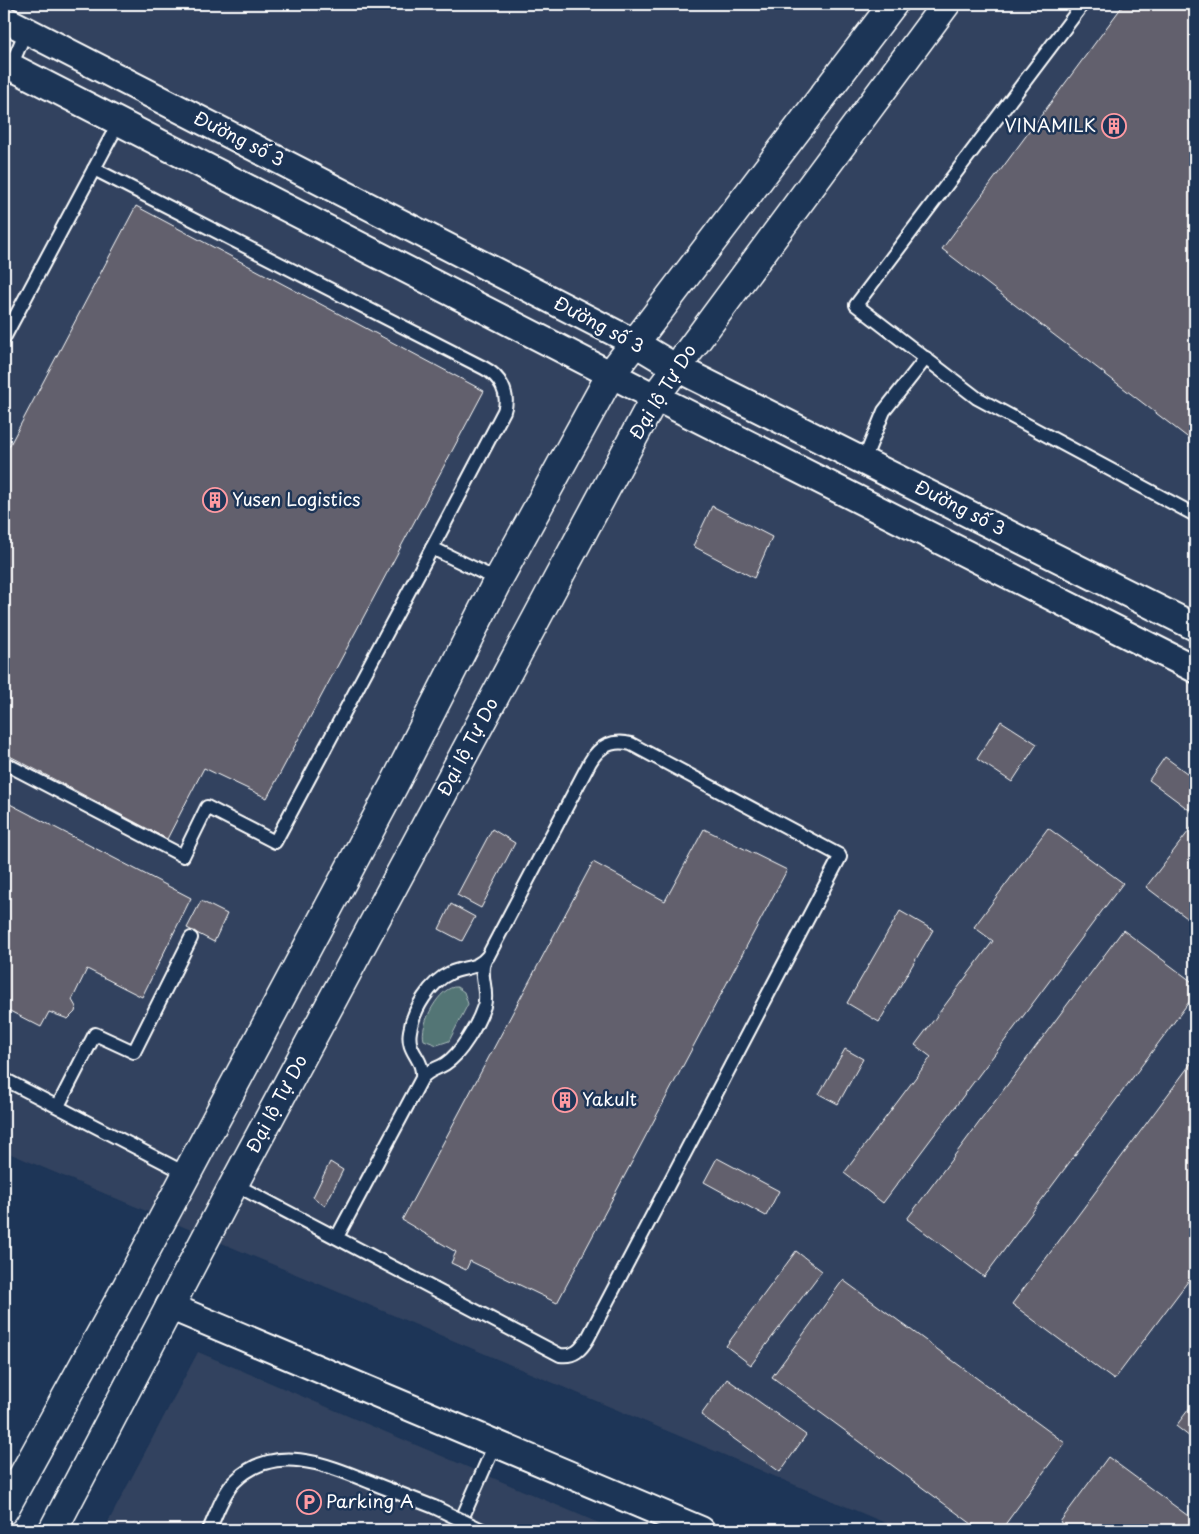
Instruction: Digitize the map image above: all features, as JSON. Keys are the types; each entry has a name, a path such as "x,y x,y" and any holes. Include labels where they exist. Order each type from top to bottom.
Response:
{"street":[{"path":"4,1510 187,1174 394,785 498,580 611,374 893,4"},
{"name":"Đại lộ Tự Do","path":"53,1530 169,1306 656,397 676,367 946,4"},
{"name":"Đường số 3","path":"15,25 635,343 676,367 1195,627"},
{"path":"6,70 119,122 656,397 1195,669"},
{"path":"169,1306 700,1530"}],"lane":[{"path":"1083,4 856,305 977,398 1195,515"},
{"path":"6,70 15,25"},
{"path":"4,338 119,122"},
{"path":"4,763 183,856 207,807 276,842 504,411 505,396 498,377 484,368 94,169"},
{"path":"864,460 884,411 926,358"},
{"path":"432,548 498,580"},
{"path":"234,1184 560,1355 570,1356 580,1350 637,1246 840,856 631,744 619,741 602,747 594,756 485,960 482,972 485,991 484,1006 463,1046 451,1060 426,1073 422,1078 337,1237"},
{"path":"58,1106 95,1034 134,1052 191,938"},
{"path":"422,1078 423,1066 413,1052 409,1038 412,1022 423,1000 432,987 450,973 478,966 485,960"},
{"path":"4,1078 187,1174"},
{"path":"457,1530 495,1444"},
{"path":"209,1530 232,1484 263,1463 286,1458 306,1460 334,1467 482,1530"}],"shaded area":[{"path":"4,4 1195,4 1195,1530 902,1530 4,1151"},
{"path":"198,1352 615,1530 104,1530"}],"green space":[{"path":"457,987 464,992 468,1004 449,1041 437,1045 424,1040 423,1033 432,1007 444,992 450,988"}],"building":[{"name":"VINAMILK","path":"1124,4 1195,4 1195,443 942,249"},
{"name":"Yusen Logistics","path":"136,206 484,391 267,798 204,768 167,839 4,753 4,456"},
{"path":"712,506 772,537 754,578 693,546"},
{"path":"1001,721 1037,744 1012,782 977,759"},
{"path":"1165,757 1195,779 1195,808 1192,812 1149,780"},
{"path":"4,801 191,898 142,997 87,969 72,1000 76,1007 75,1012 68,1019 49,1012 41,1027 4,1008"},
{"path":"1195,823 1195,924 1146,887"},
{"path":"1048,828 1123,883 883,1203 844,1173 931,1057 915,1045 993,941 974,927"},
{"path":"492,829 515,843 481,908 457,895"},
{"name":"Yakult","path":"704,829 787,870 557,1303 470,1261 466,1270 451,1263 456,1252 402,1220 593,862 665,901"},
{"path":"201,901 227,914 214,942 187,928"},
{"path":"451,904 475,917 462,941 439,929"},
{"path":"900,911 933,930 879,1022 847,1003"},
{"path":"1123,930 1195,984 1195,994 984,1277 907,1219"},
{"path":"845,1049 863,1059 838,1104 819,1094"},
{"path":"1195,1058 1195,1272 1114,1380 1012,1304"},
{"path":"717,1158 779,1191 766,1216 704,1182"},
{"path":"330,1162 343,1170 325,1206 313,1197"},
{"path":"796,1251 822,1271 751,1365 726,1346"},
{"path":"843,1280 1065,1443 1001,1530 980,1530 772,1377"},
{"path":"727,1379 806,1435 780,1472 701,1415"},
{"path":"1195,1401 1195,1441 1176,1426"},
{"path":"1108,1457 1195,1521 1195,1530 1071,1530 1060,1522"}],"place":[{"name":"VINAMILK","path":"1114,126"},
{"name":"Yusen Logistics","path":"215,500"},
{"name":"Yakult","path":"565,1100"},
{"name":"Parking A","path":"309,1502"}]}
